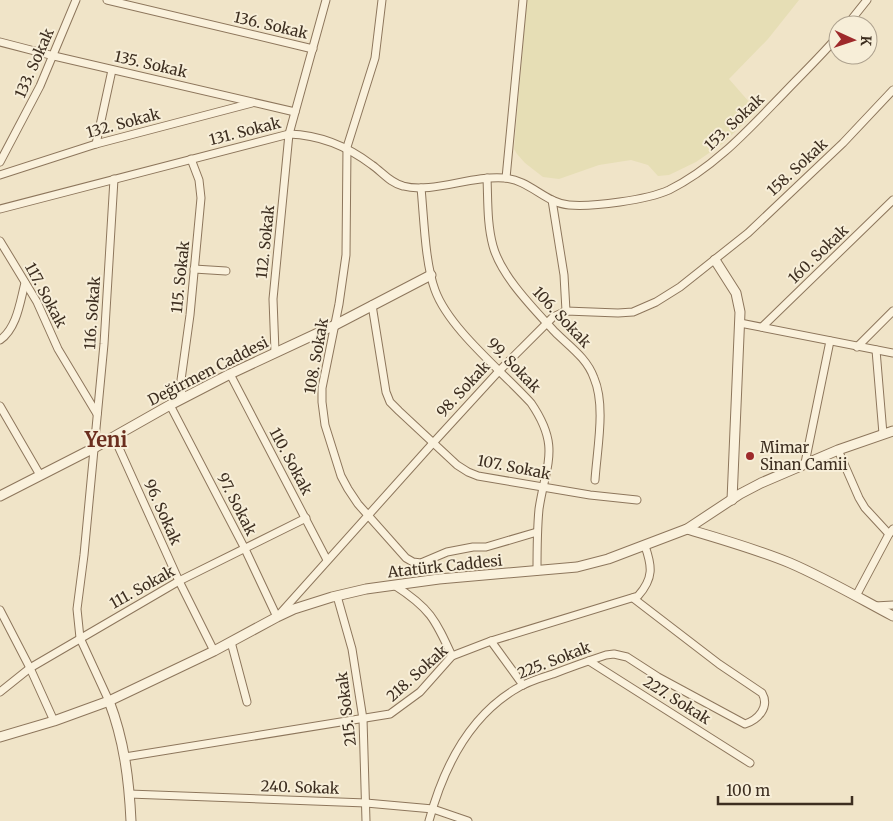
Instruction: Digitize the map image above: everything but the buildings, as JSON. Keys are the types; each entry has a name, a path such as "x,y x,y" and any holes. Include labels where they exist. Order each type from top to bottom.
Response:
{"street":[{"name":"133. Sokak","path":"0,162 54,56 76,0"},
{"name":"136. Sokak","path":"107,0 313,49"},
{"name":"112. Sokak","path":"274,352 273,299 289,134 326,0"},
{"name":"108. Sokak","path":"382,0 375,58 346,147 346,256 335,325 322,388 325,425 341,476 358,504 406,558 413,562 421,563 447,552 473,547 486,547 537,532"},
{"path":"506,178 523,0"},
{"path":"855,15 867,0"},
{"name":"135. Sokak","path":"0,42 295,112"},
{"name":"153. Sokak","path":"631,200 668,190 714,160 758,120 828,46"},
{"path":"96,144 112,70"},
{"name":"158. Sokak","path":"715,260 748,233 843,142 893,90"},
{"name":"132. Sokak","path":"0,175 96,144 255,103"},
{"name":"131. Sokak","path":"0,209 289,134 312,136 346,147 399,185 421,188 487,178 506,178 528,185 559,204 579,206 631,200"},
{"name":"115. Sokak","path":"182,399 181,380 201,191 191,159"},
{"name":"106. Sokak","path":"487,178 489,224 493,248 497,257 520,291 546,322 580,356 594,378 599,396 600,414 594,480"},
{"name":"116. Sokak","path":"109,701 80,638 77,609 84,555 107,301 114,179"},
{"name":"99. Sokak","path":"421,188 431,275 435,292 446,312 499,371 531,403 543,423 550,449 550,459 543,487 537,532 537,571"},
{"path":"552,200 564,275 566,311 632,312 656,302 680,287 715,260 736,293 740,323 732,500"},
{"name":"160. Sokak","path":"762,327 893,200"},
{"name":"117. Sokak","path":"0,241 41,311 58,349 97,414"},
{"path":"194,269 226,271"},
{"name":"Değirmen Caddesi","path":"0,496 94,448 230,374 335,325 372,304 431,275"},
{"path":"0,340 8,333 16,317 25,283"},
{"name":"107. Sokak","path":"372,304 386,392 390,402 432,443 468,472 491,479 590,496 637,500"},
{"path":"857,347 893,310"},
{"name":"98. Sokak","path":"277,617 432,443 499,371 546,322 557,314 566,311"},
{"path":"740,323 893,353"},
{"path":"805,463 830,341"},
{"path":"876,350 883,434"},
{"name":"110. Sokak","path":"230,374 327,560"},
{"name":"97. Sokak","path":"170,405 245,549 277,617"},
{"path":"0,406 40,475"},
{"name":"Atatürk Caddesi","path":"0,738 109,701 214,651 277,617 302,606 366,589 439,579 555,570 589,565 645,546 687,529 761,483 838,450 893,431"},
{"name":"96. Sokak","path":"114,436 179,581 214,651"},
{"path":"838,450 865,508 891,532 856,596"},
{"name":"111. Sokak","path":"0,692 30,668 179,581 306,518"},
{"path":"687,529 788,562 893,616"},
{"path":"632,598 641,592 647,583 650,573 651,562 645,546"},
{"path":"394,586 411,596 428,612 439,629 452,656"},
{"name":"215. Sokak","path":"337,596 353,656 363,719 366,821"},
{"name":"218. Sokak","path":"125,757 390,714 420,692 452,656 585,611 632,598"},
{"name":"225. Sokak","path":"430,821 436,796 448,767 471,727 491,707 523,685 606,655 614,654 627,657 658,677 745,724 752,722 760,714 765,699 762,693 719,664 632,598"},
{"path":"875,606 893,605"},
{"path":"0,610 30,668 54,721"},
{"path":"231,642 247,702"},
{"path":"491,642 523,685"},
{"name":"227. Sokak","path":"589,661 750,763"},
{"path":"109,701 120,732 125,757 131,821"},
{"name":"240. Sokak","path":"129,794 366,803 433,809 468,821"}],"shaded area":[{"path":"527,0 799,0 768,39 729,79 757,111 722,144 696,162 669,175 658,176 648,165 631,160 599,165 559,179 543,177 525,163 514,149"}],"place":[{"name":"Mimar Sinan Camii","path":"750,456"}],"district":[{"name":"Yeni","path":"106,439"}]}
